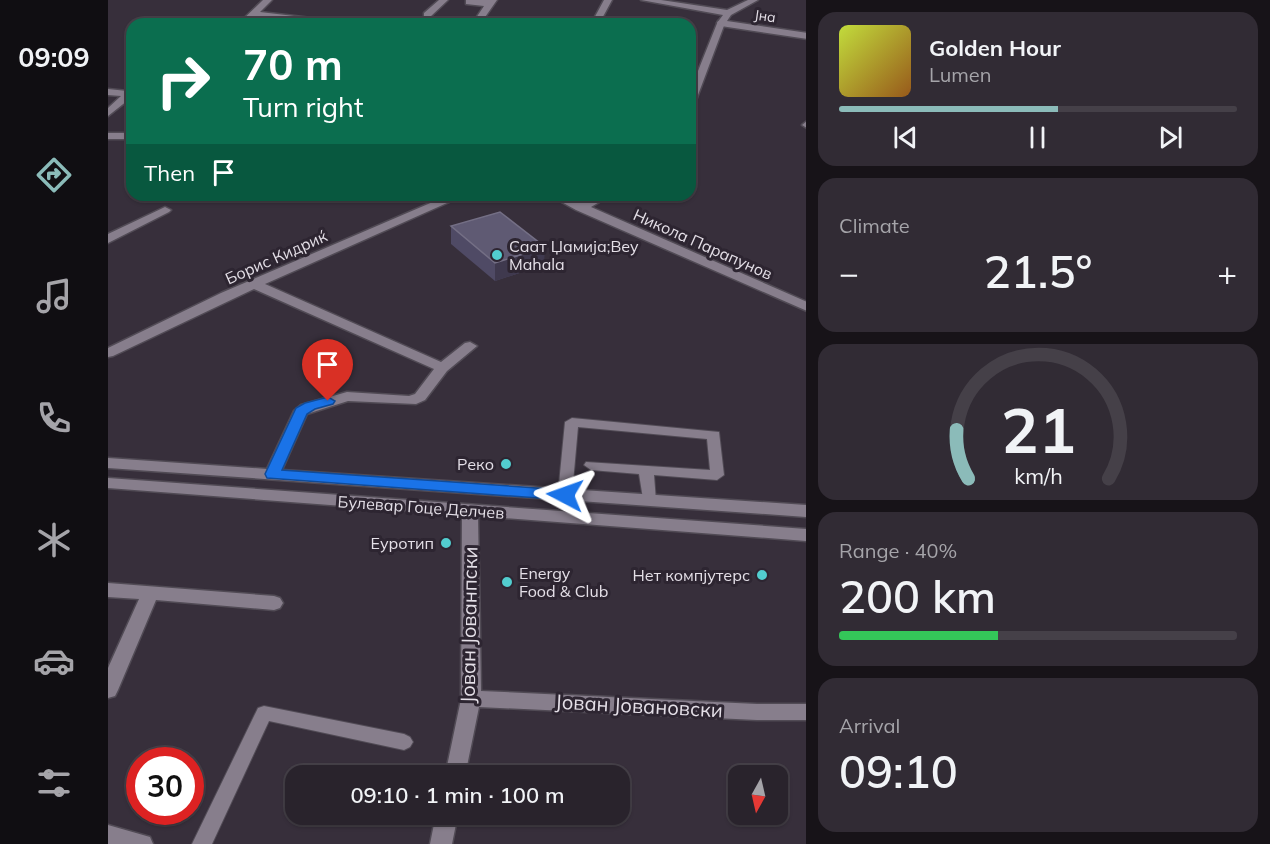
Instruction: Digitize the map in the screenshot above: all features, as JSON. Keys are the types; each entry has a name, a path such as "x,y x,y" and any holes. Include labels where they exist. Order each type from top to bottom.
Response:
{"street":[{"path":"249,18 268,0"},
{"path":"427,15 444,0"},
{"path":"598,18 608,0"},
{"path":"645,0 728,13"},
{"path":"696,88 721,23 728,13 754,0"},
{"path":"469,2 492,2"},
{"path":"480,18 492,2"},
{"path":"253,14 287,18"},
{"name":"Јна","path":"721,23 806,36"},
{"path":"108,92 126,93"},
{"path":"108,113 126,97"},
{"path":"108,136 126,136"},
{"name":"Борис Кидриќ","path":"108,353 254,284 445,201"},
{"name":"Никола Парапунов","path":"567,201 806,307"},
{"path":"580,208 593,201"},
{"path":"108,239 165,210"},
{"path":"254,284 442,368"},
{"path":"273,474 301,411 347,396 411,401 420,397 442,368 470,346"},
{"name":"Булевар Гоце Делчев","path":"108,463 806,512"},
{"name":"Булевар Гоце Делчев","path":"108,483 806,536"},
{"name":"Јован Јованпски","path":"457,765 471,699 470,510"},
{"path":"108,590 274,603"},
{"path":"108,690 150,594"},
{"name":"Јован Јовановски","path":"471,699 757,712 806,712"},
{"path":"441,844 445,825"},
{"path":"108,835 142,844"}],"lane":[{"path":"565,495 572,422 714,435 717,475 591,465"},
{"path":"646,469 648,501"},
{"path":"202,844 264,713 404,742"}],"building":[{"path":"500,212 545,247 495,263 451,226"}],"place":[{"name":"Саат Џамија;Bey Mahala","path":"497,255"},
{"name":"Реко","path":"506,464"},
{"name":"Еуротип","path":"446,543"},
{"name":"Нет компјутерс","path":"762,575"},
{"name":"Energy Food & Club","path":"507,582"}],"route":[{"path":"328,401 301,411 273,474 565,495"}]}
